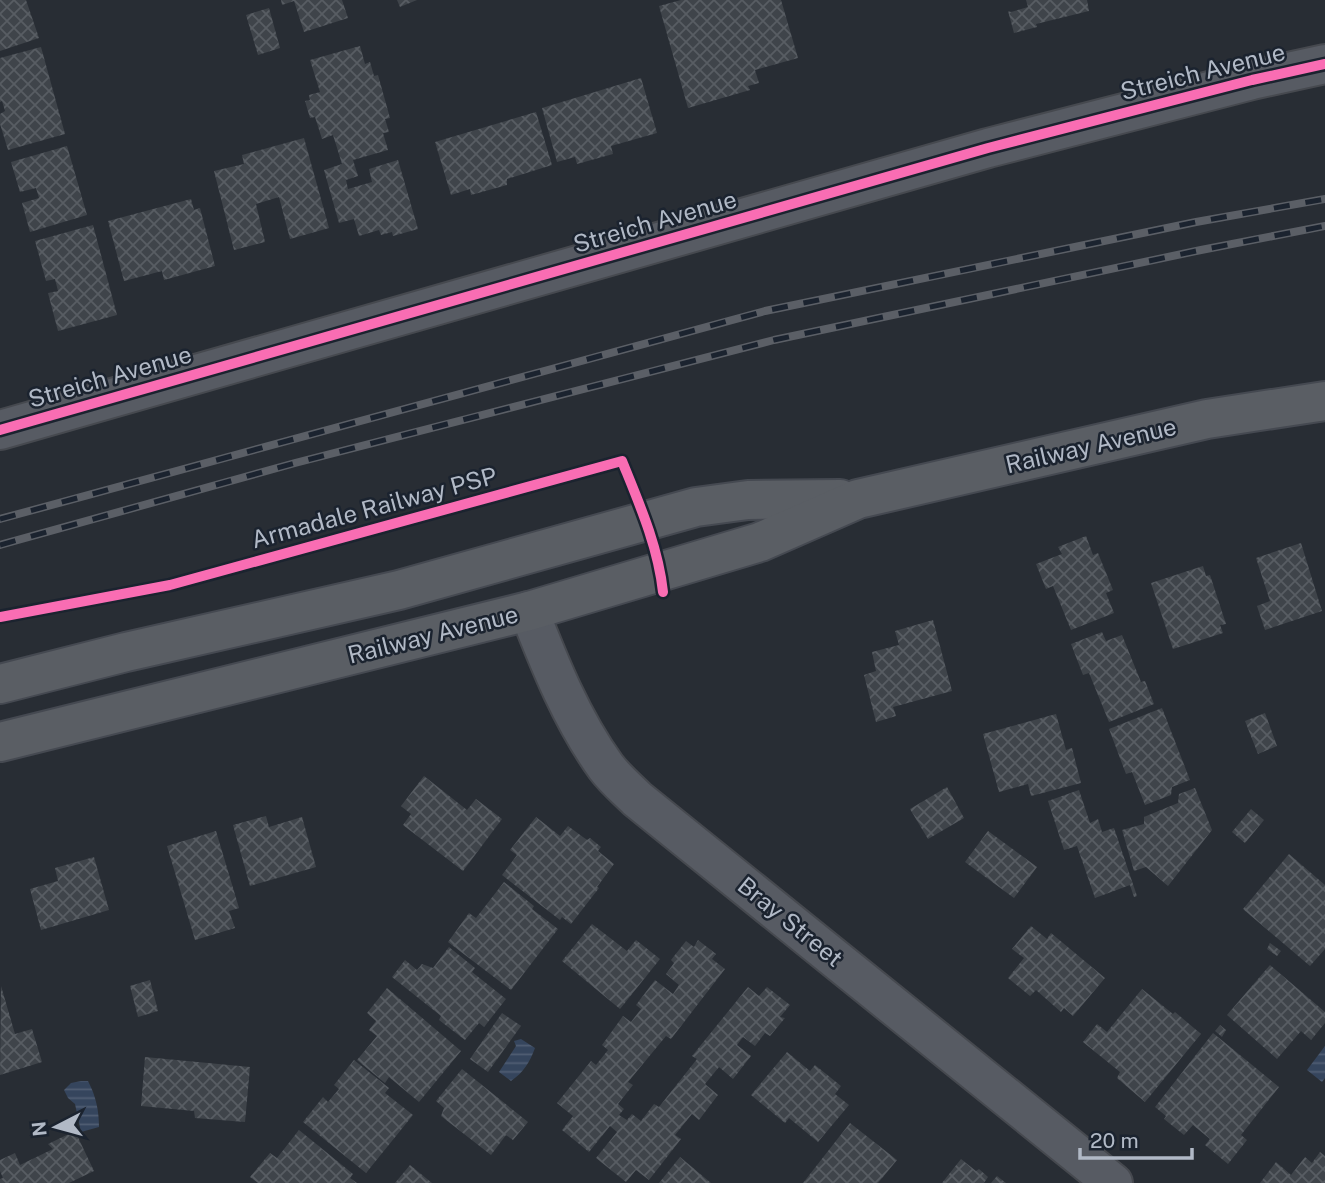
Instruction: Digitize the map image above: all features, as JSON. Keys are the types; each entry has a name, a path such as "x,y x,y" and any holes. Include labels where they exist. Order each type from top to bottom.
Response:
{"main road":[{"name":"Railway Avenue","path":"0,742 529,611 760,542 858,499 1207,419 1325,401"},
{"name":"Railway Avenue","path":"0,684 126,652 399,590 696,507 748,500 858,499"}],"street":[{"name":"Streich Avenue","path":"0,430 988,148 1252,80 1325,64"},
{"name":"Bray Street","path":"529,611 573,713 607,769 637,799 1114,1183"}],"water":[{"path":"521,1039 535,1048 526,1067 511,1081 499,1072 516,1046 514,1041"},
{"path":"1325,1046 1325,1078 1322,1082 1307,1070"},
{"path":"88,1081 93,1092 99,1127 81,1132 75,1104 64,1090 71,1083"}],"building":[{"path":"0,0 26,0 39,38 0,51"},
{"path":"281,0 342,0 348,18 304,32 294,1 282,5"},
{"path":"397,0 417,0 400,7"},
{"path":"681,0 781,0 798,58 755,70 759,83 748,86 750,90 688,108 659,6"},
{"path":"1026,0 1087,0 1089,11 1036,24 1037,27 1014,33 1008,11 1028,7"},
{"path":"269,8 280,48 258,55 246,15"},
{"path":"360,46 365,64 370,62 374,76 378,75 390,118 385,119 389,132 383,133 388,150 353,160 358,176 346,180 348,189 372,182 369,169 398,160 418,229 393,236 392,232 381,235 379,230 359,236 354,219 339,223 324,170 342,164 333,135 322,139 315,117 310,118 305,101 310,100 309,95 320,92 310,60"},
{"path":"41,47 65,134 8,150 0,124 0,114 5,111 2,101 0,102 0,58"},
{"path":"641,78 657,133 611,146 613,154 577,164 575,157 557,162 542,108"},
{"path":"536,112 552,165 507,179 507,185 471,195 470,189 451,195 435,142"},
{"path":"304,138 329,228 290,239 279,197 256,204 265,242 234,250 214,171 244,164 242,155"},
{"path":"67,146 87,215 30,232 22,203 39,198 36,188 20,192 11,162"},
{"path":"191,199 194,210 200,208 215,266 164,280 162,271 124,281 108,221"},
{"path":"93,225 117,315 58,331 48,293 58,291 55,279 46,281 35,241"},
{"path":"1086,536 1093,555 1098,553 1113,590 1106,593 1114,613 1071,630 1053,586 1046,589 1036,564 1062,554 1058,547"},
{"path":"1301,543 1322,611 1265,630 1257,606 1270,601 1256,558"},
{"path":"1203,566 1206,576 1210,575 1226,624 1220,625 1223,633 1173,649 1151,583"},
{"path":"933,620 952,691 893,707 896,716 876,722 864,675 876,671 872,652 899,645 895,631"},
{"path":"1102,632 1106,641 1122,635 1141,682 1145,681 1154,704 1109,722 1089,673 1083,675 1071,644"},
{"path":"1162,708 1190,780 1172,787 1171,795 1145,805 1132,772 1126,774 1109,729"},
{"path":"1265,713 1277,746 1258,754 1245,721"},
{"path":"1056,714 1066,750 1072,748 1081,783 1031,796 1028,784 999,792 983,734"},
{"path":"424,776 467,810 476,799 502,819 463,871 403,825 411,814 401,806"},
{"path":"947,787 964,818 928,839 910,809"},
{"path":"1195,788 1212,830 1168,886 1146,867 1134,871 1122,830 1144,824 1144,817 1178,803 1179,794"},
{"path":"1079,790 1090,823 1098,819 1102,832 1114,828 1137,896 1134,897 1130,885 1095,898 1077,846 1064,850 1048,801"},
{"path":"1251,809 1264,820 1245,843 1232,832"},
{"path":"266,816 269,827 302,817 316,867 250,886 233,825"},
{"path":"536,817 560,836 568,826 587,840 590,838 601,847 598,851 614,864 571,924 562,917 560,920 502,875 517,855 510,850"},
{"path":"216,831 239,908 229,911 235,928 195,940 167,846"},
{"path":"988,831 1037,867 1014,898 965,862"},
{"path":"1289,854 1325,885 1325,949 1310,966 1243,909"},
{"path":"94,857 109,910 41,930 30,889 58,881 55,868"},
{"path":"504,882 558,929 511,990 448,942 469,913 476,918"},
{"path":"592,924 627,951 636,940 660,959 620,1009 562,961"},
{"path":"1031,926 1047,939 1051,933 1105,978 1073,1016 1064,1008 1061,1012 1036,990 1030,996 1008,978 1024,958 1012,949"},
{"path":"698,940 716,954 712,959 725,969 671,1039 666,1036 628,1082 633,1085 618,1104 624,1109 619,1115 627,1120 632,1114 641,1121 654,1104 659,1107 697,1059 692,1056 748,987 759,996 767,987 790,1005 780,1017 785,1018 770,1036 765,1033 755,1046 743,1037 737,1045 751,1056 733,1079 719,1067 705,1084 718,1095 699,1120 692,1114 675,1135 681,1139 649,1180 636,1170 626,1182 596,1158 617,1132 610,1126 589,1152 562,1130 573,1116 557,1103 591,1061 596,1065 608,1050 602,1045 623,1016 631,1022 641,1009 636,1005 655,980 673,994 679,985 666,974 674,963 671,960 686,941 694,947"},
{"path":"1270,943 1281,951 1277,956 1267,949"},
{"path":"449,947 475,968 472,972 506,999 484,1027 479,1023 465,1040 439,1020 441,1016 392,977 405,960 417,970 422,964 433,968"},
{"path":"1270,965 1325,1012 1325,1023 1311,1040 1301,1031 1277,1059 1227,1015"},
{"path":"150,980 158,1011 138,1017 130,986"},
{"path":"1,986 15,1034 32,1029 42,1062 0,1075"},
{"path":"387,988 461,1051 419,1102 389,1077 385,1083 357,1060 377,1036 369,1030 376,1021 367,1013"},
{"path":"1142,989 1201,1034 1145,1102 1117,1078 1120,1072 1083,1042 1097,1024 1107,1032"},
{"path":"502,1013 521,1026 488,1072 470,1059"},
{"path":"1220,1025 1226,1030 1222,1037 1215,1031"},
{"path":"1213,1033 1279,1087 1241,1135 1247,1140 1228,1164 1205,1145 1210,1139 1193,1125 1184,1135 1164,1119 1166,1116 1155,1107"},
{"path":"787,1052 810,1071 815,1065 841,1086 835,1094 849,1105 818,1142 789,1118 785,1123 751,1095"},
{"path":"145,1057 250,1067 245,1122 195,1118 194,1111 141,1106"},
{"path":"354,1060 389,1088 385,1093 413,1115 366,1173 303,1122 323,1097 328,1102 339,1089 334,1085"},
{"path":"462,1069 528,1122 513,1140 506,1135 491,1155 441,1116 444,1108 436,1101"},
{"path":"850,1123 897,1160 878,1183 803,1183"},
{"path":"299,1130 353,1174 350,1178 357,1183 258,1183 250,1177 270,1153 277,1158"},
{"path":"75,1131 94,1171 69,1183 0,1183 3,1178 0,1160 15,1153 20,1165 53,1149 48,1144"},
{"path":"1320,1152 1325,1156 1325,1183 1260,1183 1276,1162 1291,1175 1305,1157 1312,1163"},
{"path":"680,1157 711,1183 659,1183"},
{"path":"961,1159 988,1177 984,1183 942,1183"},
{"path":"410,1165 432,1183 395,1183"},
{"path":"997,1176 1006,1183 991,1183"}],"railway":[{"path":"0,519 765,311 1196,222 1325,199"},
{"path":"0,545 295,463 774,340 1325,226"}],"cycle path":[{"path":"0,430 988,148 1252,80 1325,64"},
{"name":"Armadale Railway PSP","path":"0,617 170,585 622,461 652,541 663,592"}]}
